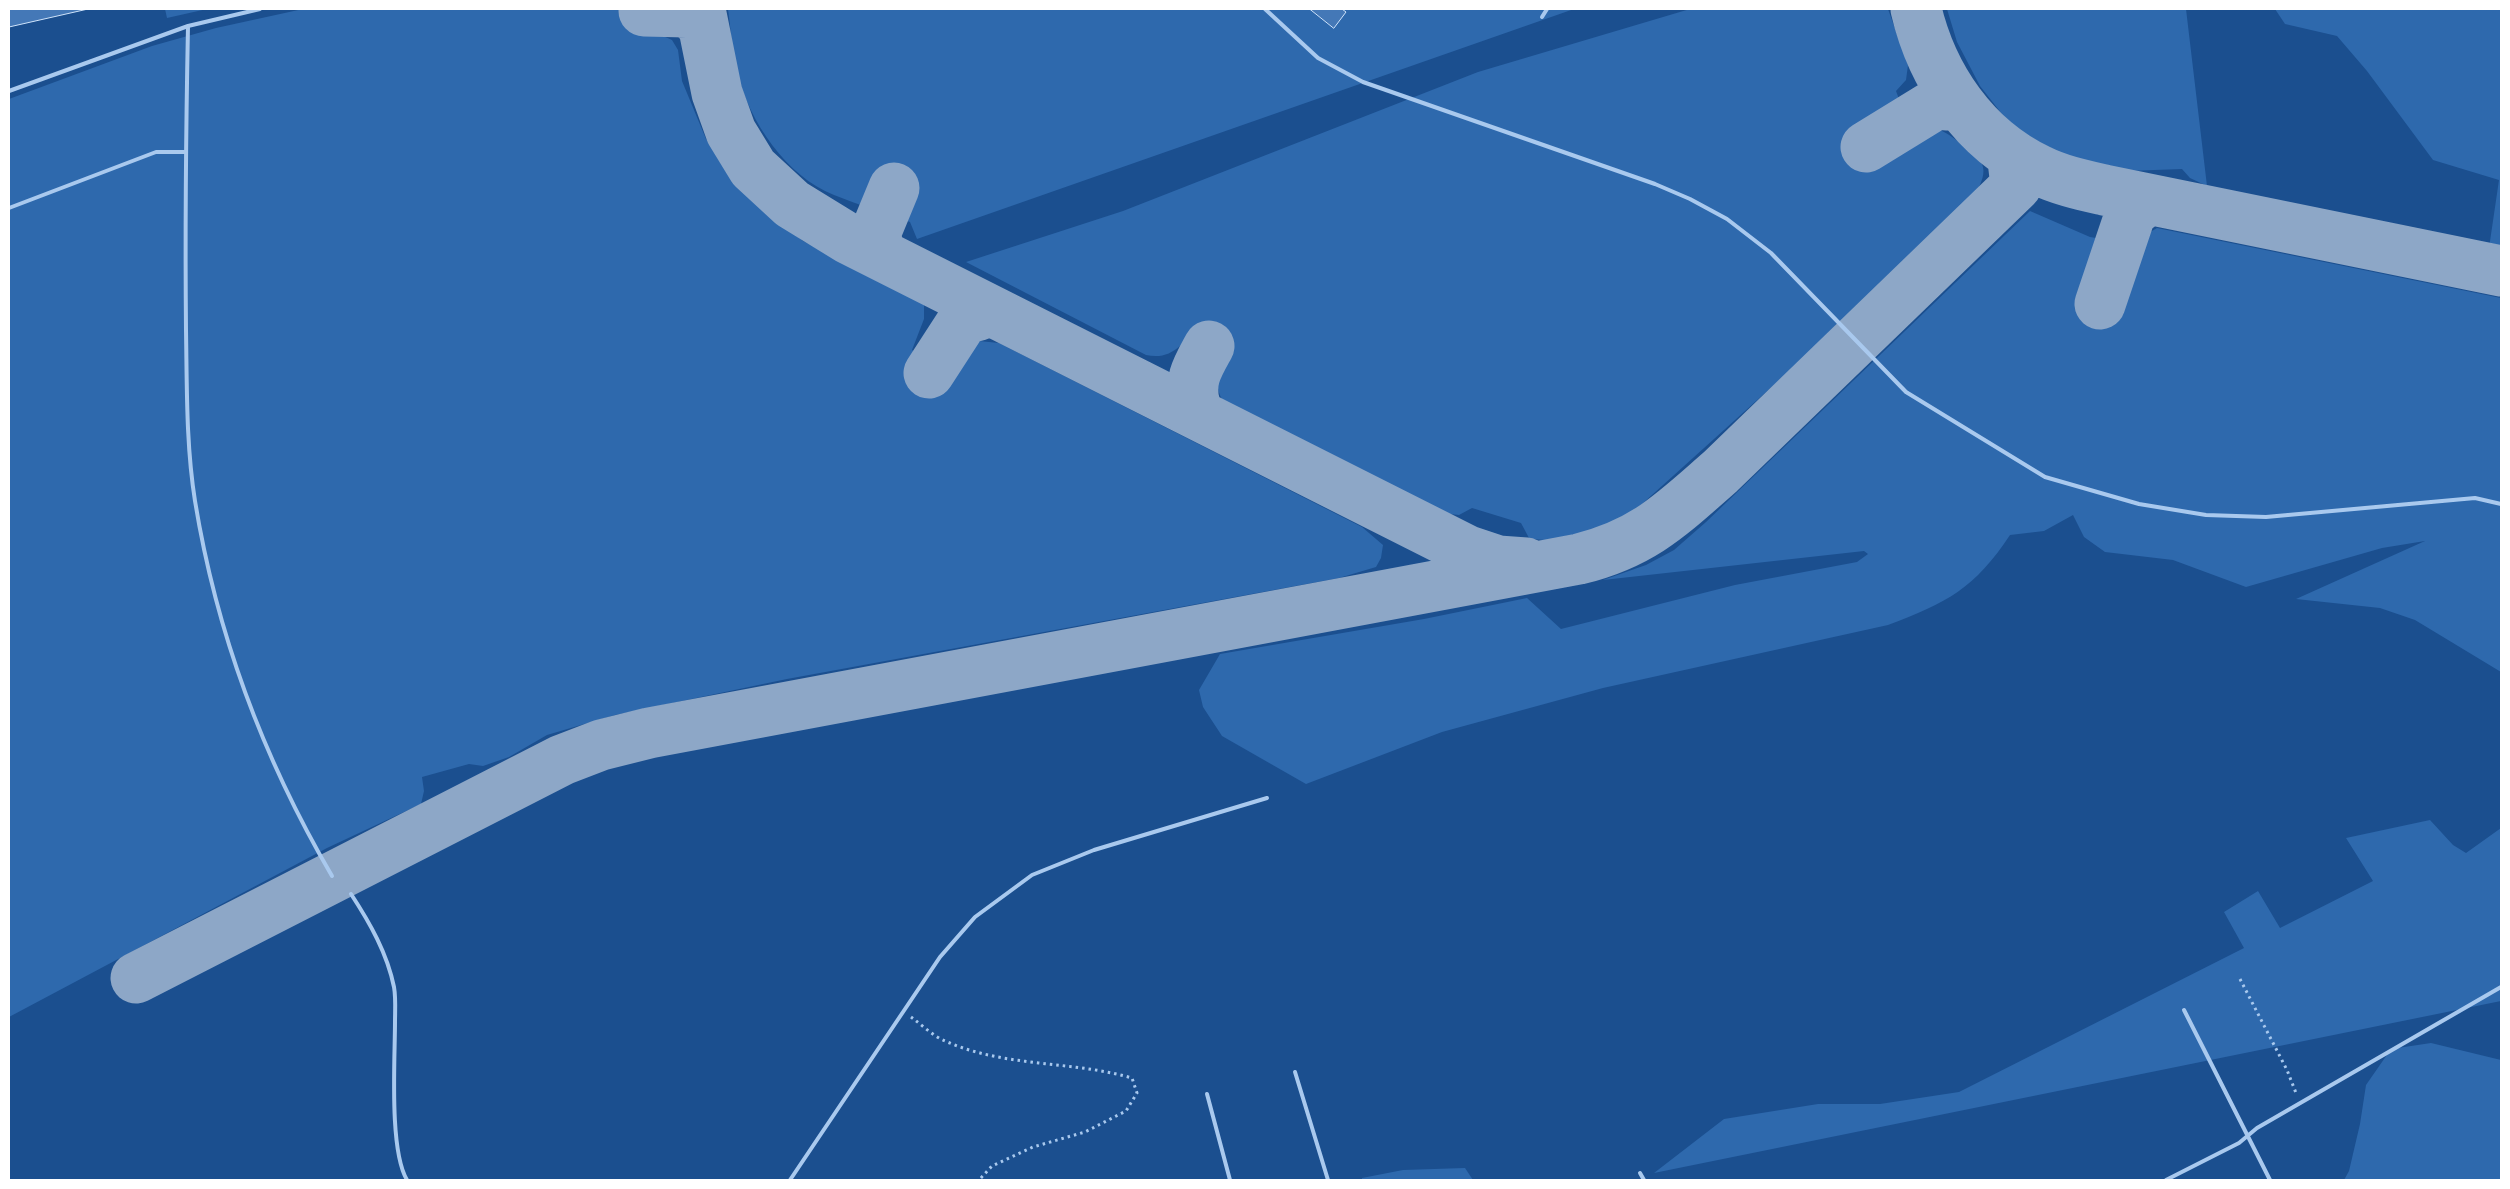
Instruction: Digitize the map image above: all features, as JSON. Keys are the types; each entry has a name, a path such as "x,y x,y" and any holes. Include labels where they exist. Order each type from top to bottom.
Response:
{"lane":[{"path":"9,91 188,26 260,9"},
{"path":"1265,9 1318,58 1364,82 1655,184 1690,199 1727,219 1771,253 1906,392 2045,477 2139,504 2206,515 2266,517 2475,498 2501,504"},
{"path":"1542,17 1547,9"},
{"path":"188,26 186,152 188,442 196,502 234,666 261,738 310,840 332,876"},
{"path":"9,208 156,152 186,152"},
{"path":"790,1180 940,957 975,917 1032,875 1077,857 1267,798"},
{"path":"351,894 370,923 384,954 394,989 395,1108 398,1146 407,1180"},
{"path":"2166,1180 2239,1143 2300,1103 2501,987"},
{"path":"2184,1010 2270,1180"},
{"path":"1295,1072 1328,1180"},
{"path":"1207,1094 1230,1180"},
{"path":"1640,1173 1644,1180"}],"path":[{"path":"2240,979 2287,1070 2300,1103"},
{"path":"907,1014 943,1040 982,1055 1027,1063 1102,1070 1132,1078 1137,1093 1126,1111 1085,1132 1033,1147 992,1166 979,1180"}],"shaded area":[{"path":"165,9 207,9 167,18"},
{"path":"303,9 658,9 661,35 672,40 678,50 682,81 706,139 749,198 803,241 913,294 924,304 924,319 912,350 957,373 979,341 999,343 1362,527 1383,545 1381,558 1376,567 1339,578 787,679 615,715 547,735 509,757 483,766 469,764 422,777 424,791 421,804 327,848 9,1017 9,99 152,46 216,28"},
{"path":"728,9 1574,9 917,239 910,222 843,199 817,186 800,175 772,145 751,110 743,92 735,65"},
{"path":"1690,9 1888,9 1908,65 1906,80 1896,91 1914,139 1936,129 1944,132 1979,160 1983,167 1983,174 1977,191 1827,337 1632,513 1595,530 1569,538 1542,540 1529,538 1521,523 1472,508 1459,515 1440,513 1223,401 1218,384 1223,366 1181,345 1165,355 1146,355 966,262 1123,211 1478,72"},
{"path":"1947,9 2186,9 2207,186 2190,178 2182,169 2127,171 2053,152 2009,123 1980,86 1957,42"},
{"path":"2275,9 2501,9 2501,250 2489,248 2499,180 2433,160 2367,71 2337,36 2285,24"},
{"path":"2030,211 2090,237 2139,245 2145,235 2157,228 2501,298 2501,672 2415,620 2380,608 2296,599 2425,541 2382,548 2246,587 2173,560 2105,552 2084,537 2073,515 2044,531 2010,535 1984,568 1958,592 1927,609 1888,625 1603,688 1442,732 1306,784 1222,736 1203,707 1199,690 1220,654 1424,619 1527,598 1561,629 1735,585 1857,562 1868,554 1864,551 1603,580 1646,565 1674,550 1706,522"},
{"path":"2430,820 2453,845 2466,853 2501,828 2501,1001 1654,1173 1724,1119 1818,1104 1880,1104 1959,1092 2244,948 2224,912 2258,891 2280,928 2373,881 2346,838"},
{"path":"2431,1043 2501,1060 2501,1180 2344,1180 2349,1171 2360,1124 2366,1085 2391,1049"},
{"path":"1465,1168 1473,1180 1362,1180 1362,1178 1403,1170"}],"building":[{"path":"9,9 88,9 9,27"},
{"path":"1310,9 1342,9 1346,12 1334,28"}],"taxiway":[{"path":"700,9 717,93 731,132 753,168 792,204 849,239 1468,551 1498,561 1526,563"},
{"path":"1916,9 1923,34 1933,58 1945,82 1959,103 1995,141 2016,157 2047,174 2104,190 2501,271"},
{"path":"644,11 687,12 695,18"},
{"path":"1866,147 1936,104 1948,105"},
{"path":"136,978 562,760 601,745 649,733 1579,559 1622,545 1640,536 1671,514 1720,472 2016,186 2013,160"},
{"path":"878,246 875,234 894,188"},
{"path":"2100,304 2131,212 2141,205"},
{"path":"929,373 964,319 979,315"},
{"path":"1195,405 1193,381 1209,346"}]}
